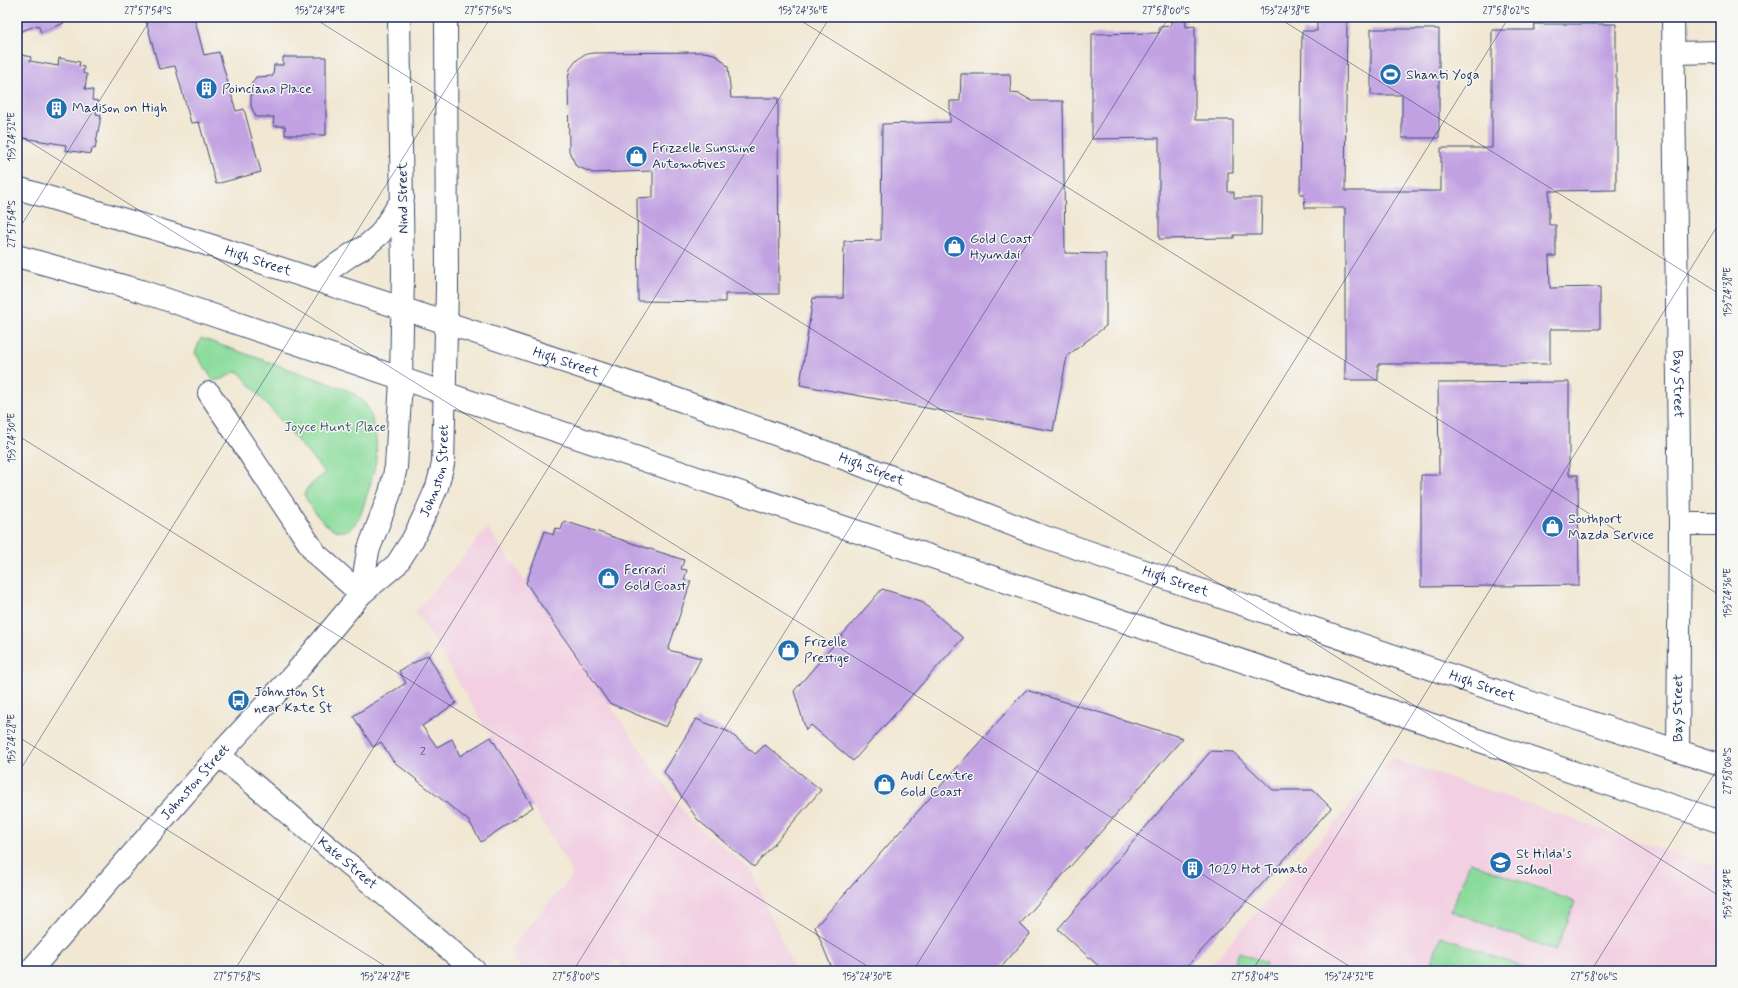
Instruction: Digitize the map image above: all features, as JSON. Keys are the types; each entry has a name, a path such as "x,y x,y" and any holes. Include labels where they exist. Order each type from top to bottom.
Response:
{"main road":[{"name":"Nind Street","path":"400,17 403,198 401,380"},
{"path":"446,17 446,322"},
{"name":"Bay Street","path":"1673,17 1680,524 1678,751"},
{"path":"1674,53 1721,52"},
{"name":"High Street","path":"17,188 134,222 446,322 654,391 851,461 1036,534 1721,765"},
{"path":"315,280 366,246 380,234 403,198"},
{"path":"17,256 141,292 1721,822"},
{"name":"Johnston Street","path":"30,971 220,755 296,672 361,594 397,564 413,539 426,512 437,487 443,464 446,322"},
{"path":"361,594 368,551 383,514 396,467 401,380"},
{"path":"209,393 316,554 361,594"},
{"path":"1680,524 1721,524"},
{"name":"Kate Street","path":"220,755 475,971"}],"shaded area":[{"path":"488,528 688,818 751,870 795,971 623,971 618,959 605,971 523,971 509,950 573,874 416,611"},
{"name":"St Hilda's School","path":"1391,758 1721,869 1721,971 1206,971"}],"green space":[{"name":"Joyce Hunt Place","path":"201,338 340,387 354,394 363,401 373,421 377,450 373,474 362,510 357,522 354,525 347,530 339,531 324,523 318,516 304,494 308,487 325,473 239,372 234,372 222,379 213,380 195,353"},
{"path":"1470,862 1575,902 1556,951 1451,911"},
{"path":"1441,936 1532,971 1428,971"},
{"path":"1239,952 1266,963 1263,971 1232,971"}],"building":[{"path":"17,17 62,17 64,23 41,32 38,25 19,32 17,28"},
{"name":"Poinciana Place","path":"145,17 194,17 204,55 219,52 236,111 244,109 261,172 216,184 199,122 191,123 175,66 159,69"},
{"path":"1171,17 1185,17 1186,27 1195,26 1195,120 1233,120 1233,172 1228,172 1228,192 1234,192 1234,198 1262,198 1261,235 1234,235 1234,238 1159,239 1159,138 1092,139 1092,34 1159,33 1159,27 1171,26"},
{"path":"1317,17 1347,17 1345,191 1441,191 1441,148 1492,148 1492,30 1534,30 1535,24 1616,24 1616,190 1549,191 1549,225 1556,225 1556,256 1549,256 1550,288 1600,287 1600,329 1550,329 1550,364 1378,364 1378,380 1345,380 1345,208 1305,208 1304,194 1300,194 1302,31 1317,31"},
{"path":"1371,29 1439,29 1439,138 1402,138 1402,95 1371,95"},
{"path":"704,52 714,54 728,67 731,98 778,98 779,294 725,294 725,302 638,301 637,198 653,197 653,171 593,173 576,166 569,151 568,79 570,69 583,55 593,53"},
{"name":"Madison on High","path":"17,54 31,57 30,61 58,66 59,58 80,62 79,66 84,67 83,74 87,74 85,89 93,90 92,100 98,101 96,114 101,115 95,149 92,148 91,154 65,150 66,145 17,137"},
{"path":"283,57 326,57 326,135 285,135 285,126 273,126 274,117 256,117 251,106 251,85 256,77 273,76 274,65 283,65"},
{"name":"Gold Coast Hyundai","path":"961,74 1010,74 1011,93 1020,94 1032,101 1063,101 1065,253 1106,254 1106,326 1067,356 1053,431 800,385 813,298 843,298 844,241 881,240 882,124 950,122 950,101 960,101"},
{"path":"1569,382 1569,475 1578,475 1579,585 1421,587 1421,475 1439,475 1438,383"},
{"path":"564,521 684,560 681,569 687,570 684,580 691,581 668,650 701,658 666,727 609,703 526,583 545,531 553,535 555,528 561,530"},
{"path":"882,589 921,601 963,638 853,761 811,725 806,730 794,691"},
{"path":"428,655 456,703 422,726 437,747 452,739 460,756 491,737 533,807 481,842 469,821 393,761 381,742 373,747 353,716 406,683 399,671"},
{"path":"1026,690 1183,738 1020,924 1030,934 998,971 833,971 815,927"},
{"path":"696,719 729,732 755,754 765,745 821,790 754,867 698,820 664,772"},
{"name":"1029 Hot Tomato","path":"1211,751 1233,752 1273,790 1313,790 1331,808 1183,971 1104,971 1058,929"}],"place":[{"name":"Shanti Yoga","path":"1390,75"},
{"name":"Poinciana Place","path":"206,89"},
{"name":"Madison on High","path":"57,108"},
{"name":"Frizzelle Sunshine Automotives","path":"636,156"},
{"name":"Gold Coast Hyundai","path":"954,247"},
{"name":"Southport Mazda Service","path":"1552,527"},
{"name":"Ferrari Gold Coast","path":"608,578"},
{"name":"Frizelle Prestige","path":"789,650"},
{"name":"Johnston St near Kate St","path":"239,700"},
{"name":"Audi Centre Gold Coast","path":"885,784"},
{"name":"St Hilda's School","path":"1501,862"},
{"name":"1029 Hot Tomato","path":"1193,869"}]}
